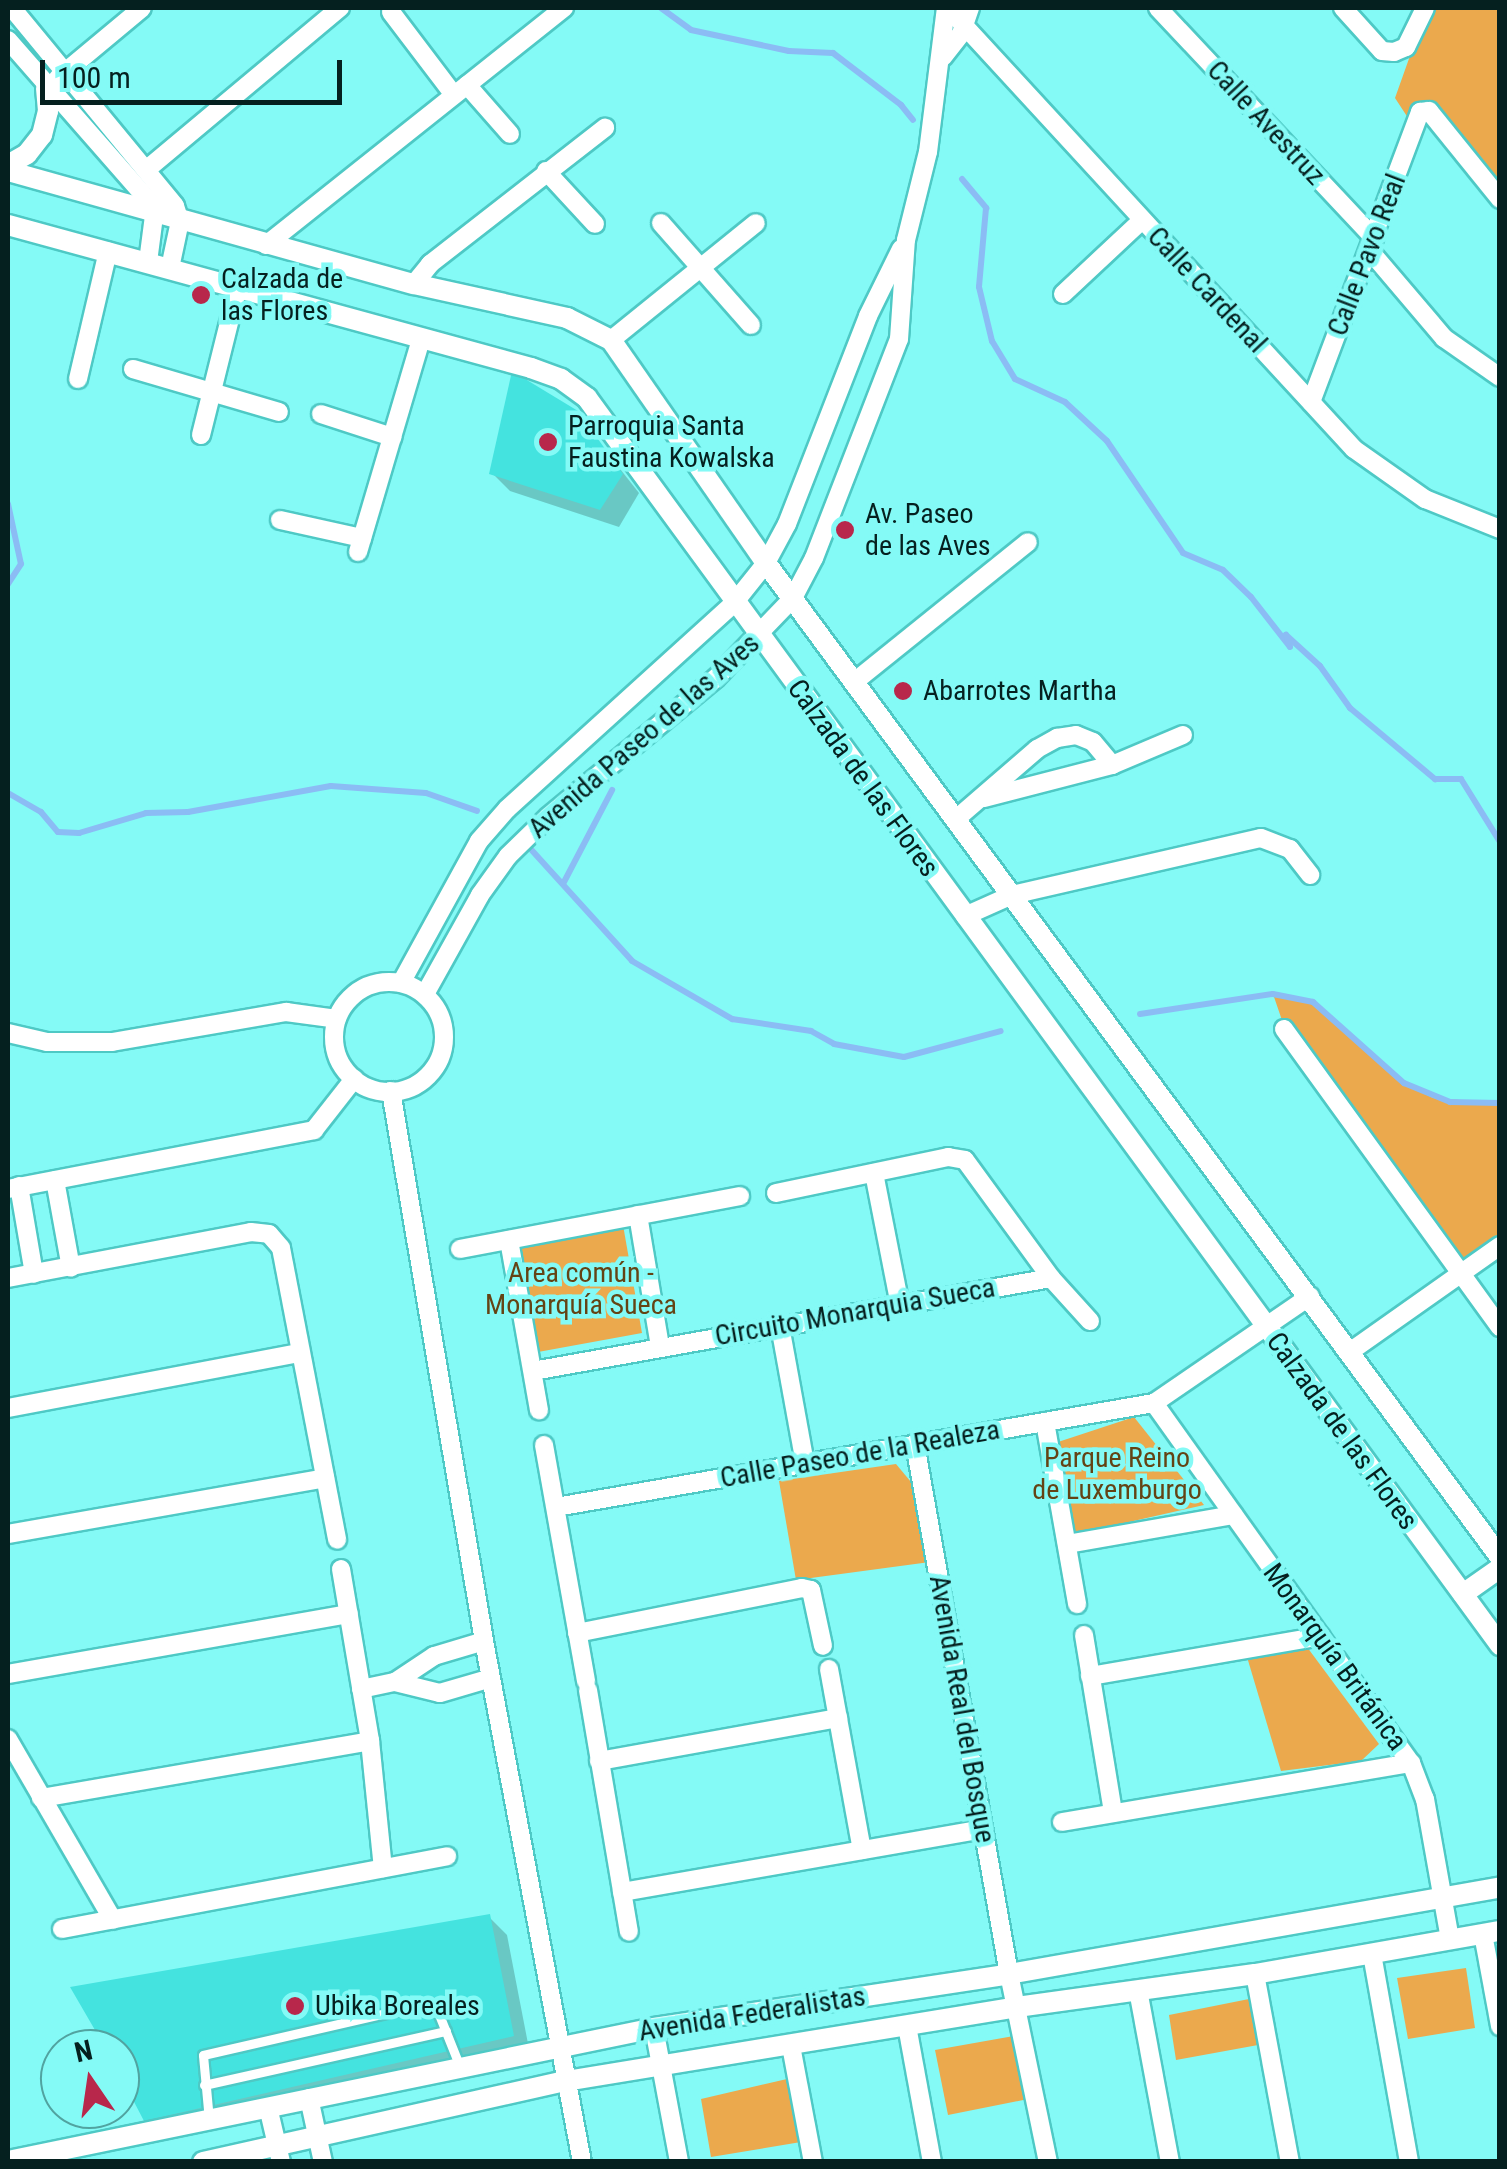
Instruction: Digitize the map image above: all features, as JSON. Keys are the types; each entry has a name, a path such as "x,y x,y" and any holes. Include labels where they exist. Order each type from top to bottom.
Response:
{"street":[{"path":"12,8 176,206 180,221 170,268"},
{"path":"46,88 142,8"},
{"path":"146,170 340,8"},
{"path":"530,8 543,24"},
{"path":"266,245 564,8"},
{"name":"Calle Cardenal","path":"948,8 968,16 1142,220 1311,402 1382,472 1425,499 1500,529"},
{"name":"Avenida Paseo de las Aves","path":"425,994 480,894 508,856 716,678 793,598 814,558 899,339 906,240 928,152 948,8"},
{"name":"Calle Avestruz","path":"1158,8 1372,244 1444,338 1500,377"},
{"path":"1343,8 1382,51 1406,48 1424,8"},
{"path":"392,12 460,90 510,134"},
{"name":"Avenida Paseo de las Aves","path":"943,57 968,16"},
{"path":"8,40 46,88 149,200 157,216 148,262"},
{"path":"8,168 27,154 42,135 48,111 46,88"},
{"name":"Calle Pavo Real","path":"1311,402 1416,122 1425,110 1500,199"},
{"path":"414,284 430,264 605,128"},
{"name":"Calzada de las Flores","path":"8,168 157,216 414,284 567,318 611,340 766,563 1500,1557"},
{"path":"546,171 595,224"},
{"path":"1063,294 1142,220"},
{"path":"611,340 756,223"},
{"path":"661,224 752,325"},
{"name":"Calzada de las Flores","path":"8,225 531,368 560,379 587,398 1500,1646"},
{"name":"Avenida Paseo de las Aves","path":"401,983 479,841 734,602 766,563 786,524 868,316 906,240"},
{"path":"78,379 108,251"},
{"path":"201,435 238,288"},
{"path":"280,520 360,545 420,339"},
{"path":"134,368 279,412"},
{"path":"321,414 392,437"},
{"path":"854,682 1028,542"},
{"path":"984,798 1112,765 1183,735"},
{"path":"956,819 1037,749 1057,738 1076,736 1092,742 1112,765"},
{"path":"538,786 556,811"},
{"path":"965,916 1012,895 1262,838 1290,849 1310,875"},
{"path":"401,983 425,994 444,1028 442,1054 416,1084 391,1091 354,1078 338,1058 337,1019 362,989 401,983"},
{"path":"8,1033 47,1042 112,1042 286,1012 337,1019"},
{"path":"1284,1029 1500,1327"},
{"path":"34,1274 13,1188 314,1130 354,1078"},
{"path":"391,1091 484,1641 582,2162"},
{"path":"776,1193 948,1157 965,1160 1051,1278 1090,1321"},
{"path":"874,1173 900,1305"},
{"path":"54,1180 70,1268"},
{"path":"460,1248 740,1196"},
{"path":"638,1215 660,1347"},
{"path":"8,1278 251,1232 269,1234 281,1248 337,1540"},
{"path":"509,1240 540,1410"},
{"path":"1350,1351 1500,1246"},
{"name":"Circuito Monarquia Sueca","path":"533,1371 1051,1278"},
{"name":"Calle Paseo de la Realeza","path":"556,1507 1154,1403 1310,1296"},
{"path":"780,1326 805,1464"},
{"path":"8,1408 300,1353"},
{"name":"Monarquía Británica","path":"1154,1403 1411,1763 1425,1799 1450,1940"},
{"path":"1045,1422 1077,1604"},
{"name":"Avenida Real del Bosque","path":"915,1444 1009,1974 1048,2162"},
{"path":"544,1445 629,1932"},
{"path":"8,1534 325,1478"},
{"path":"1067,1544 1234,1515"},
{"path":"1463,1594 1500,1568"},
{"path":"341,1569 370,1741 383,1868"},
{"path":"578,1633 802,1588 811,1590 824,1646"},
{"path":"8,1674 349,1614"},
{"path":"1084,1635 1113,1813"},
{"path":"1090,1676 1321,1636"},
{"path":"361,1690 395,1682 434,1656 484,1641"},
{"path":"829,1669 862,1850"},
{"path":"395,1682 440,1693 491,1678"},
{"path":"600,1760 838,1718"},
{"path":"8,1739 112,1920"},
{"path":"41,1798 370,1741"},
{"path":"1062,1822 1411,1763"},
{"path":"622,1892 983,1828"},
{"path":"62,1930 447,1856"},
{"name":"Avenida Federalistas","path":"8,2161 49,2157 309,2098 654,2028 1009,1974 1500,1887"},
{"path":"1491,1933 1500,2026"},
{"name":"Avenida Federalistas","path":"203,2162 279,2153 317,2137 566,2081 1017,2007 1255,1974 1491,1933"},
{"path":"1372,1954 1410,2162"},
{"path":"1255,1974 1290,2162"},
{"path":"1138,1990 1170,2162"},
{"path":"907,2026 932,2162"},
{"path":"654,2028 679,2162"},
{"path":"791,2046 813,2162"},
{"path":"309,2098 323,2162"},
{"path":"268,2107 279,2153"}],"lane":[{"path":"209,2120 203,2054 430,2003 436,2006 460,2067"},
{"path":"204,2085 446,2031"}],"green space":[{"path":"1427,8 1499,8 1499,194 1425,108 1414,127 1395,98"},
{"path":"1273,994 1313,1002 1404,1083 1433,1098 1499,1103 1499,1241 1461,1266 1285,1029"},
{"name":"Area común - Monarquía Sueca","path":"623,1225 642,1333 538,1352 520,1244"},
{"name":"Parque Reino de Luxemburgo","path":"1134,1417 1204,1505 1076,1534 1055,1443"},
{"path":"896,1464 911,1482 930,1562 796,1580 779,1481"},
{"path":"1307,1647 1379,1744 1361,1761 1281,1771 1247,1657"},
{"path":"1466,1968 1475,2028 1408,2039 1397,1978"},
{"path":"1249,1999 1258,2045 1176,2060 1169,2015"},
{"path":"1020,2035 1033,2098 948,2115 935,2050"},
{"path":"787,2079 801,2142 711,2157 701,2099"}],"building":[{"name":"Parroquia Santa Faustina Kowalska","path":"512,371 578,411 623,474 600,510 489,474"},
{"name":"Ubika Boreales","path":"490,1914 514,2036 144,2121 140,2113 140,2029 94,2029 70,1987"}],"waterway":[{"path":"661,8 691,30 789,51 833,53 901,105 913,120"},
{"path":"962,179 986,208 979,287 992,341 1015,379 1065,402 1107,441 1183,553 1223,570 1251,597 1290,647 1286,635 1320,666 1350,708 1435,779 1461,779 1500,842"},
{"path":"8,504 21,564 8,584"},
{"path":"8,793 41,812 58,832 79,833 146,813 188,812 331,786 426,793 477,811"},
{"path":"564,882 612,790"},
{"path":"527,845 632,961 732,1019 811,1031 834,1044 904,1057 1001,1031"},
{"path":"1140,1014 1273,994 1313,1002 1404,1083 1450,1102 1500,1103"}],"place":[{"name":"Calzada de las Flores","path":"201,295"},
{"name":"Parroquia Santa Faustina Kowalska","path":"548,442"},
{"name":"Av. Paseo de las Aves","path":"845,530"},
{"name":"Abarrotes Martha","path":"903,691"},
{"name":"Ubika Boreales","path":"295,2006"}]}
